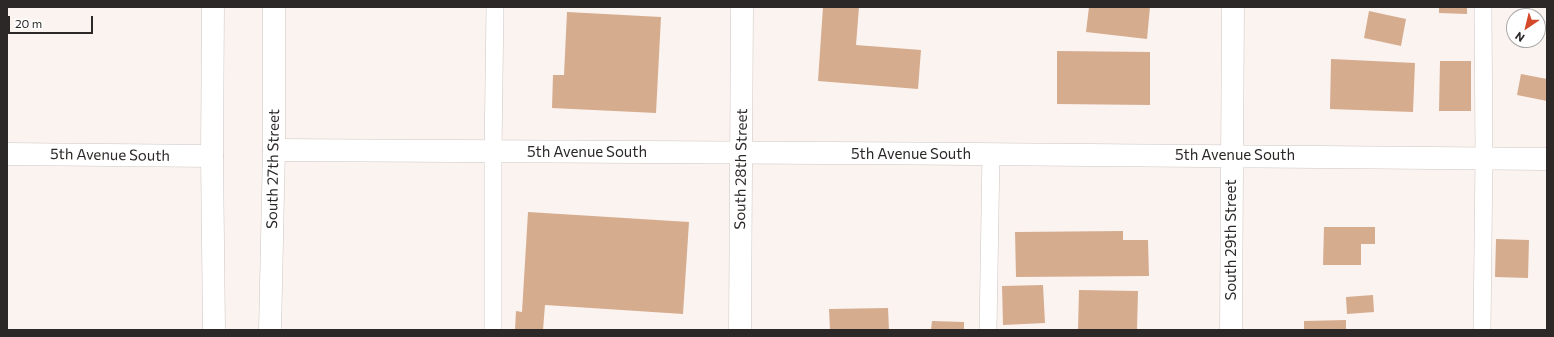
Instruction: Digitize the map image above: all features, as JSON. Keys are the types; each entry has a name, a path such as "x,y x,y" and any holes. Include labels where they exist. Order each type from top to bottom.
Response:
{"street":[{"path":"213,7 212,156 214,330"},
{"name":"South 27th Street","path":"270,330 274,150 274,7"},
{"name":"South 28th Street","path":"740,330 742,7"},
{"name":"South 29th Street","path":"1231,330 1233,7"},
{"name":"5th Avenue South","path":"274,150 1232,155 1547,159"},
{"name":"5th Avenue South","path":"7,154 212,156"}],"lane":[{"path":"493,330 492,152 495,7"},
{"path":"1482,330 1484,158 1483,7"},
{"path":"988,330 991,154"}],"building":[{"path":"823,7 859,7 856,45 921,50 918,89 818,81"},
{"path":"1089,7 1150,7 1147,39 1086,32"},
{"path":"1439,7 1467,7 1467,14 1439,13"},
{"path":"1369,11 1406,19 1401,46 1364,38"},
{"path":"567,12 661,17 656,113 552,108 553,75 564,75"},
{"path":"1057,51 1150,52 1150,105 1057,104"},
{"path":"1331,59 1415,63 1413,112 1330,109"},
{"path":"1440,61 1471,61 1471,111 1439,111"},
{"path":"1521,74 1547,79 1547,101 1517,95"},
{"path":"528,212 689,222 683,314 545,305 543,330 515,330 516,311 522,312"},
{"path":"1324,227 1375,227 1375,244 1361,244 1361,265 1323,265"},
{"path":"1123,231 1123,240 1148,240 1149,276 1016,277 1015,232"},
{"path":"1496,239 1529,240 1528,278 1495,277"},
{"path":"1043,285 1045,323 1003,325 1002,286"},
{"path":"1079,290 1138,291 1137,330 1078,330"},
{"path":"1373,295 1374,312 1347,314 1346,297"},
{"path":"888,308 889,330 830,330 829,309"},
{"path":"1346,320 1346,330 1304,330 1304,321"},
{"path":"932,321 964,322 964,330 931,330"}]}
